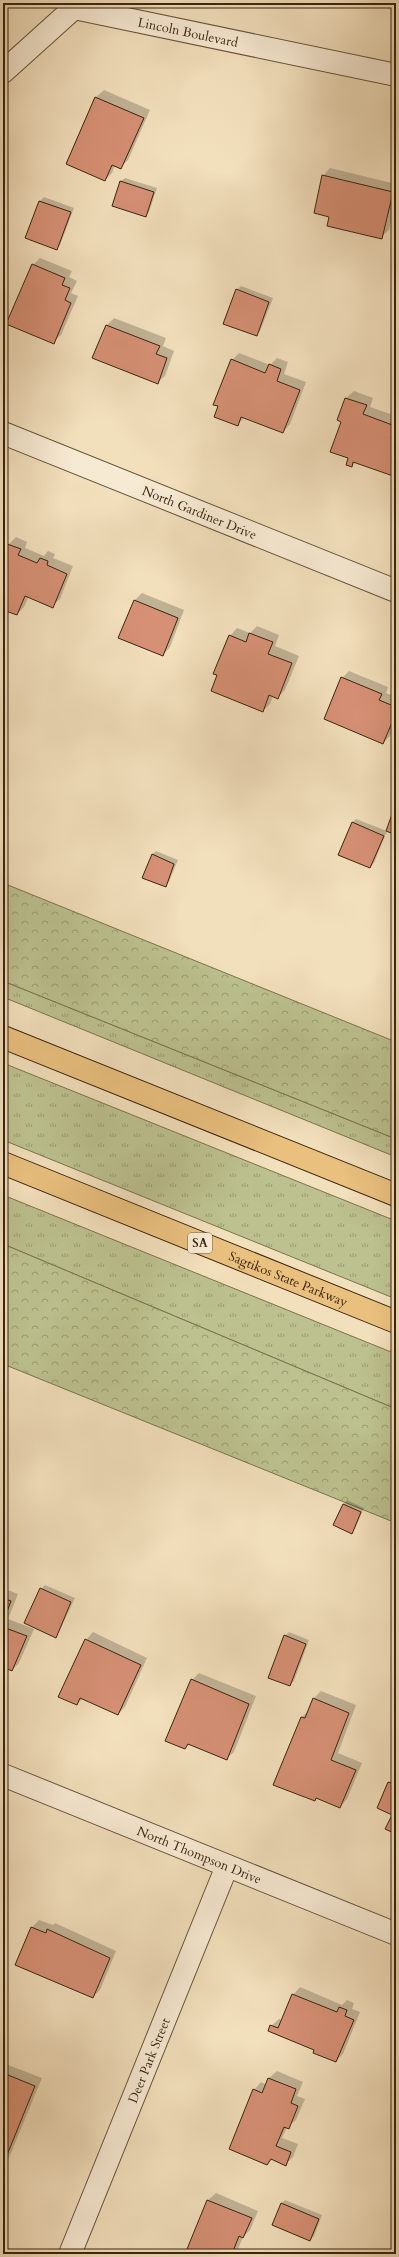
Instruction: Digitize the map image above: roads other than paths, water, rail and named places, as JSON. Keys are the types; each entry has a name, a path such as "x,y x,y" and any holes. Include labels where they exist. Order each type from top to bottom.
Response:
{"highway":[{"path":"3,1037 396,1195"},
{"name":"Sagtikos State Parkway","path":"3,1163 396,1322"}],"street":[{"name":"Lincoln Boulevard","path":"3,72 74,6 396,75"},
{"name":"North Gardiner Drive","path":"3,434 396,591"},
{"name":"North Thompson Drive","path":"3,1775 396,1934"},
{"name":"Deer Park Street","path":"70,2254 227,1866"}]}
